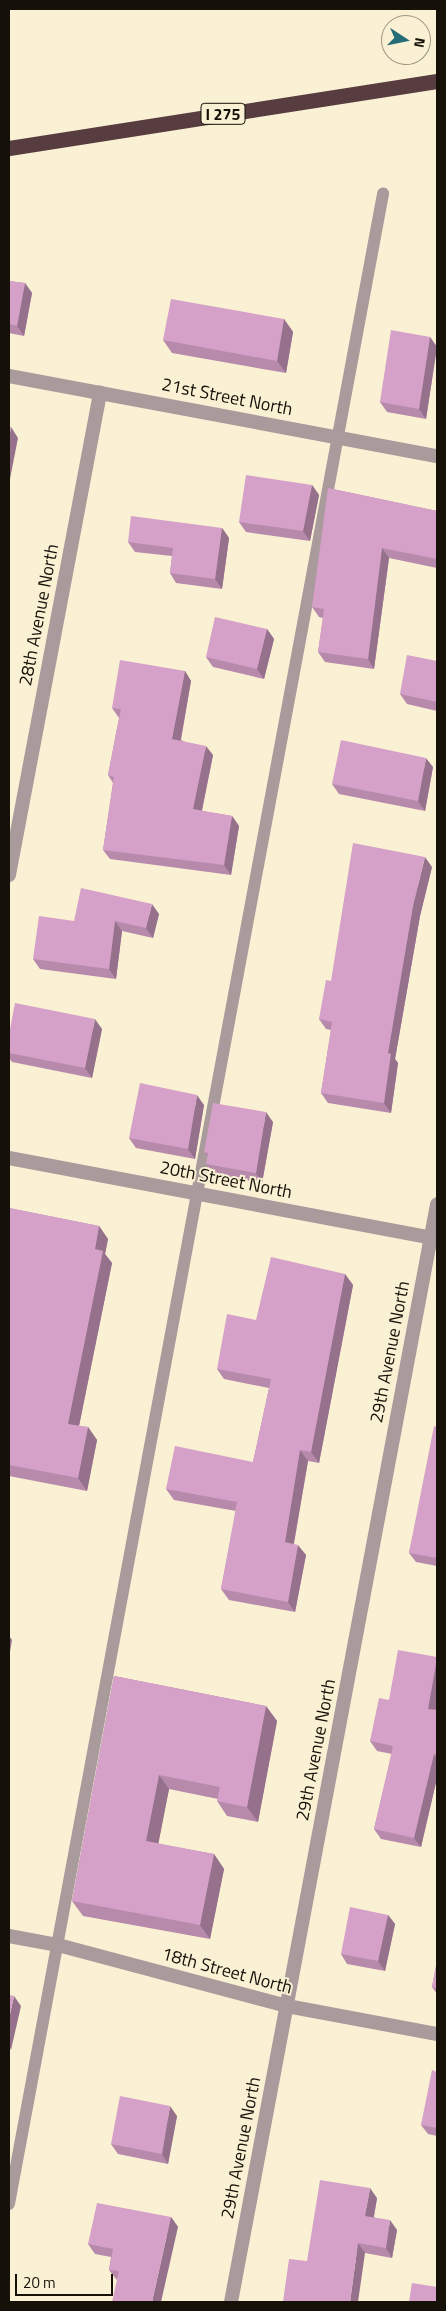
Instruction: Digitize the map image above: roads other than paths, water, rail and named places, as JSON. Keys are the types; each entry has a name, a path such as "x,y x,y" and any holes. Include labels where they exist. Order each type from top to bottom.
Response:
{"highway":[{"name":"I 275","path":"9,148 437,81"}],"street":[{"name":"21st Street North","path":"9,376 437,456"},
{"name":"28th Avenue North","path":"9,875 100,392"},
{"name":"20th Street North","path":"9,1158 434,1238"},
{"name":"29th Avenue North","path":"231,2302 434,1238 437,1204"},
{"name":"18th Street North","path":"9,1936 58,1945 287,2006 437,2034"}],"lane":[{"path":"9,2204 384,193"}]}
